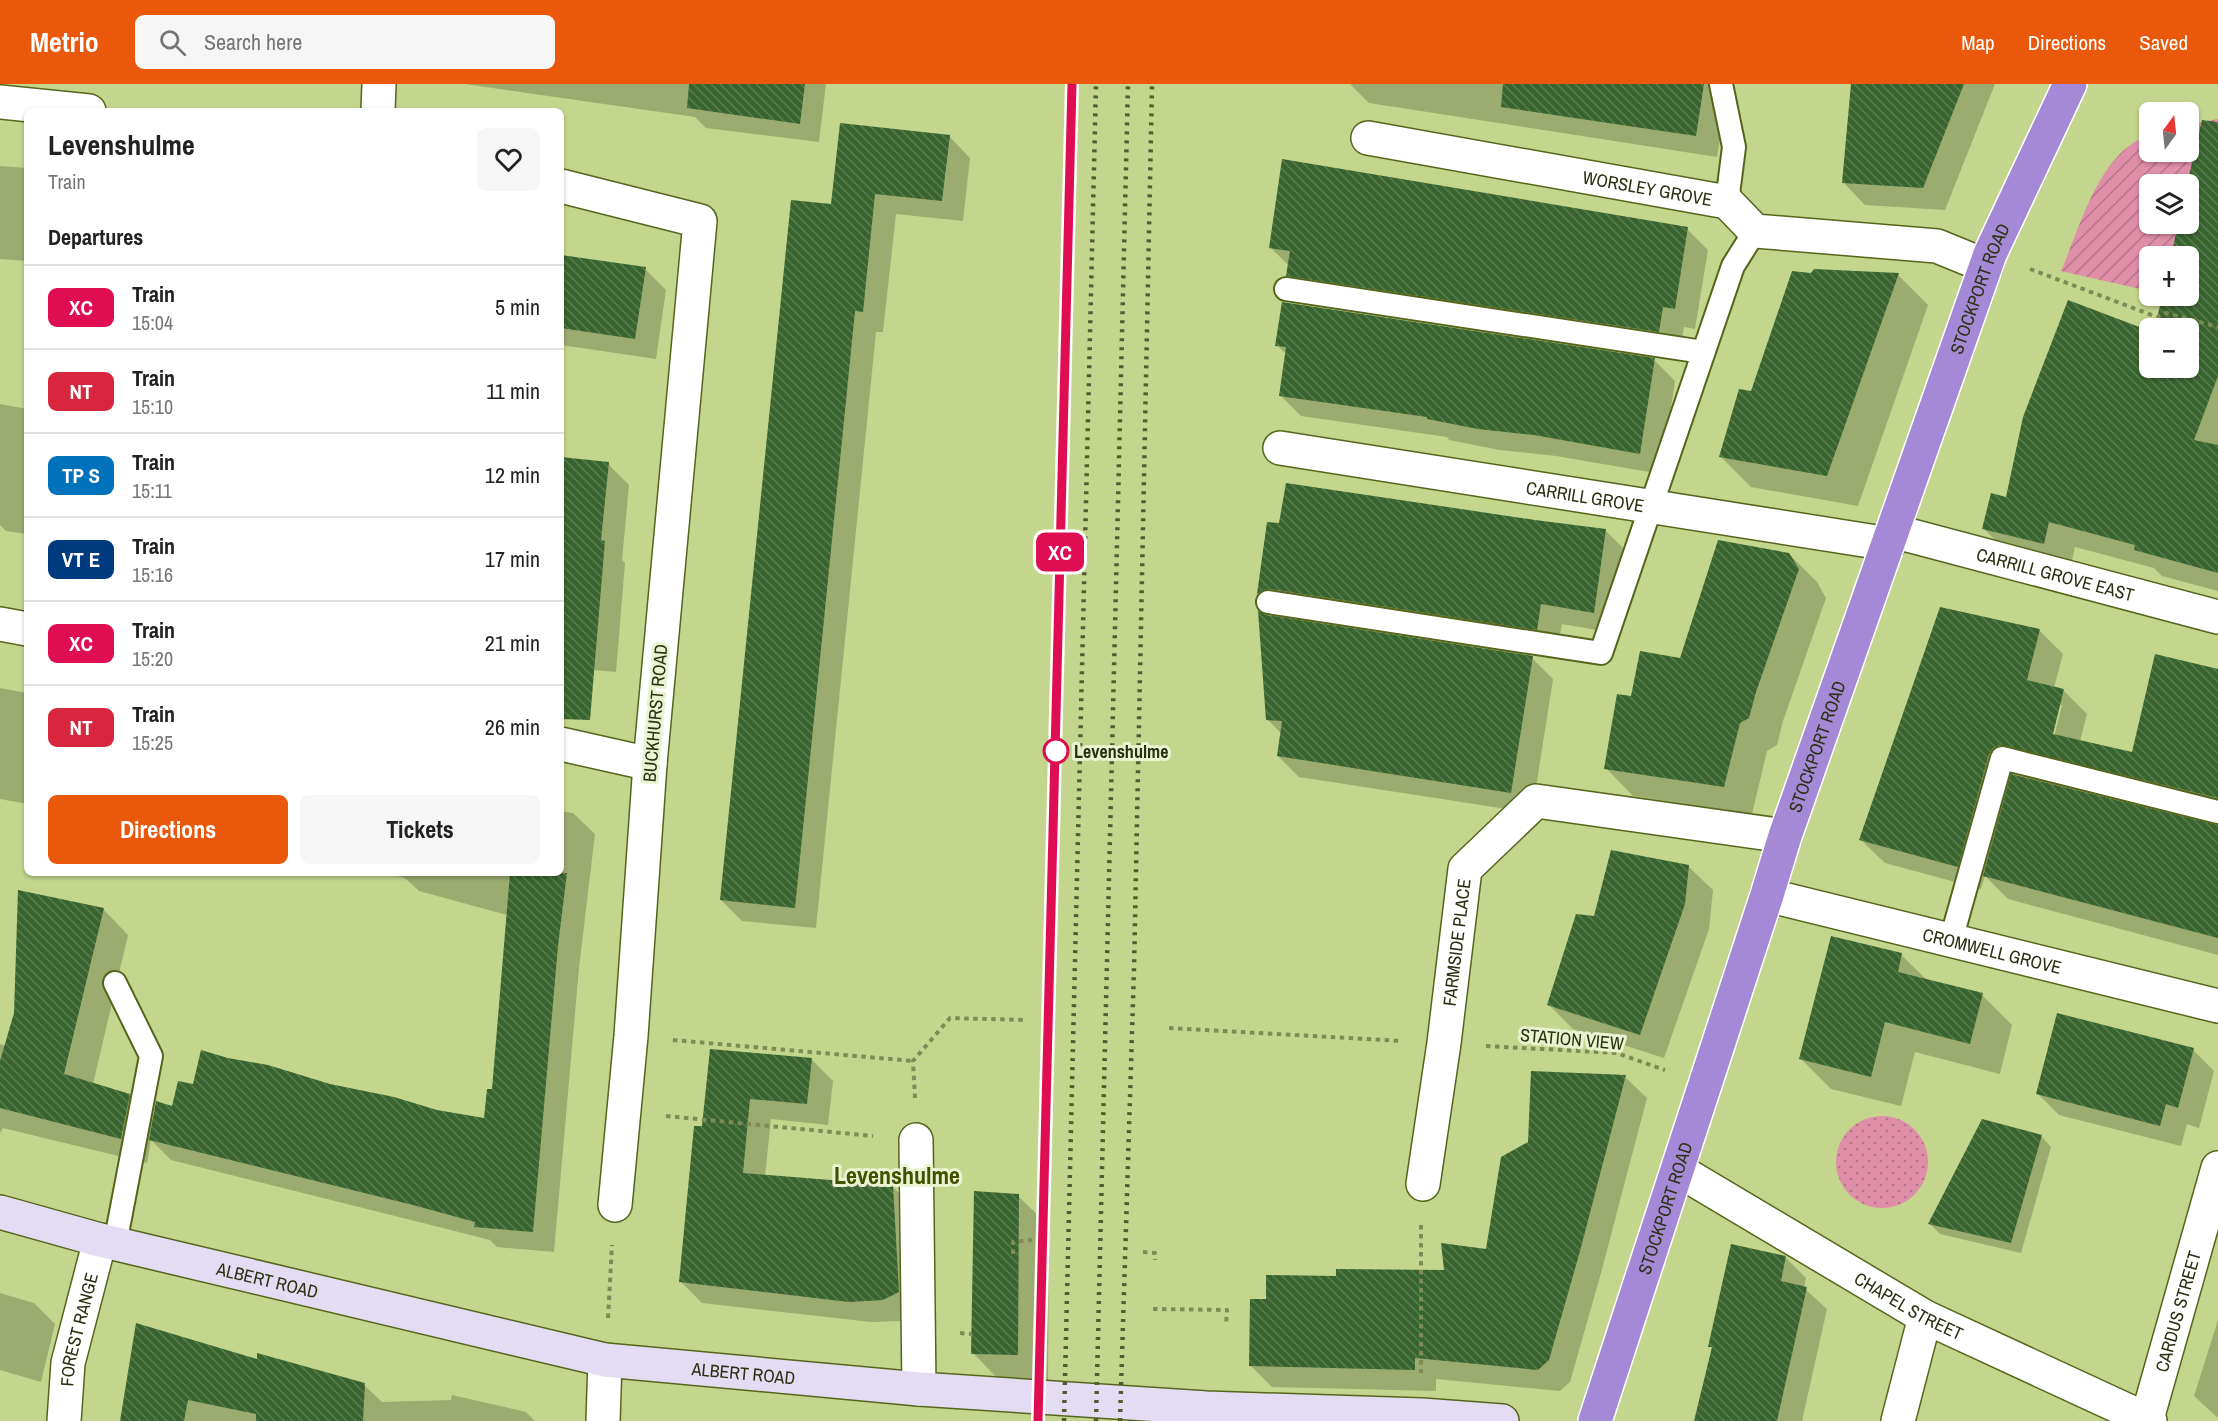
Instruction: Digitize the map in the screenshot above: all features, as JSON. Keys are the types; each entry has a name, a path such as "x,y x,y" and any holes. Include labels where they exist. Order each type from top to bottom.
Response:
{"highway":[{"name":"STOCKPORT ROAD","path":"1596,1421 1785,836 1988,260 2070,84"}],"main road":[{"name":"ALBERT ROAD","path":"0,1212 108,1242 605,1360 919,1389 1206,1408 1422,1415 1502,1421"}],"street":[{"path":"378,108 379,84"},
{"path":"0,102 59,108"},
{"name":"WORSLEY GROVE","path":"1368,138 1727,202 1755,231"},
{"name":"BUCKHURST ROAD","path":"564,187 700,221 650,764 631,1036 615,1205"},
{"path":"1755,231 1937,246 1988,260"},
{"name":"CARRILL GROVE","path":"1280,448 1651,506 1891,537"},
{"name":"CARRILL GROVE EAST","path":"1891,537 2218,617"},
{"path":"0,624 24,628"},
{"path":"564,745 650,764"},
{"name":"FARMSIDE PLACE","path":"1424,1184 1465,869 1536,801 1785,836"},
{"name":"CROMWELL GROVE","path":"1767,895 2218,1006"},
{"path":"916,1140 919,1389"},
{"name":"CHAPEL STREET","path":"1678,1170 1925,1317 2148,1420"},
{"name":"CARDUS STREET","path":"2148,1420 2217,1180"},
{"name":"FOREST RANGE","path":"64,1421 68,1363 108,1242"},
{"path":"1898,1421 1925,1317"},
{"path":"603,1421 605,1360"}],"lane":[{"path":"1721,84 1734,147 1727,202"},
{"path":"1268,602 1600,653 1732,266 1755,231"},
{"path":"1286,289 1703,352"},
{"path":"1951,940 2002,758 2218,812"},
{"path":"108,1242 151,1056 115,983"}],"path":[{"path":"1988,260 2157,317 2166,313 2218,327"},
{"path":"622,1112 916,1140 914,1061 950,1018 1024,1020"},
{"name":"STATION VIEW","path":"1169,1028 1617,1053 1706,1083"},
{"path":"631,1036 914,1061"},
{"path":"605,1360 615,1205"},
{"path":"1421,1221 1421,1373"},
{"path":"1013,1254 1013,1242 1032,1240"},
{"path":"1143,1252 1155,1253 1155,1260"},
{"path":"1154,1309 1227,1310 1226,1325"},
{"path":"962,1334 971,1334"}],"shaded area":[{"path":"2218,119 2218,169 2199,178 2199,174 2139,174 2139,234 2176,234 2173,246 2139,246 2139,289 2061,271 2088,204 2106,171 2117,157 2139,140 2139,162 2199,162 2199,123"},
{"path":"1882,1116 1900,1119 1915,1129 1925,1144 1928,1162 1925,1180 1915,1195 1900,1205 1882,1208 1864,1205 1849,1195 1839,1180 1836,1162 1839,1144 1849,1129 1864,1119"}],"building":[{"path":"689,84 805,84 800,124 687,108"},
{"path":"1503,84 1704,84 1696,136 1501,107"},
{"path":"1851,84 1964,84 1923,188 1842,183"},
{"path":"2202,120 2218,122 2218,376 2194,440 2218,445 2218,573 2134,550 2135,545 2049,522 2044,544 1982,529 1991,493 2006,497 2023,417 2068,300 2139,327 2139,378 2199,378 2199,318 2157,318 2160,306 2199,306 2199,246 2173,246 2176,234 2199,234 2199,174 2189,174 2192,162 2199,162 2199,133"},
{"path":"840,123 950,135 942,201 875,194 863,312 855,311 795,908 720,900 791,200 831,204"},
{"path":"1282,159 1688,227 1675,309 1663,307 1659,332 1286,276 1290,251 1269,248"},
{"path":"564,255 646,267 635,339 564,328"},
{"path":"1814,269 1899,273 1827,476 1719,457 1739,389 1751,391 1792,271 1811,273"},
{"path":"1282,302 1655,358 1640,454 1534,435 1478,429 1427,419 1427,417 1279,396 1286,347 1275,346"},
{"path":"564,457 609,462 601,540 605,541 590,720 564,719"},
{"path":"1286,483 1606,529 1594,613 1541,604 1537,630 1270,589 1257,594 1267,522 1279,523"},
{"path":"1718,540 1789,553 1799,569 1749,718 1740,723 1724,787 1604,769 1617,694 1631,696 1640,651 1680,658"},
{"path":"1940,607 2040,629 2027,680 2064,689 2053,734 2132,752 2155,654 2218,669 2218,798 1999,745 1989,754 1958,867 1859,840"},
{"path":"1258,611 1266,615 1533,656 1511,793 1277,756 1282,721 1266,720"},
{"path":"2011,774 2218,825 2218,938 1983,876"},
{"path":"1611,850 1689,865 1685,904 1640,1035 1547,1005 1576,914 1594,916"},
{"path":"564,873 567,873 558,946 533,1232 474,1227 475,1222 413,1205 149,1140 156,1101 172,1106 178,1081 193,1084 201,1050 228,1058 268,1065 330,1084 394,1097 437,1110 484,1118 487,1089 492,1089 510,876 564,876"},
{"path":"18,890 104,908 64,1074 130,1094 121,1139 0,1108 0,1061 14,1013"},
{"path":"1831,936 1902,953 1898,972 1983,993 1970,1044 1885,1022 1871,1077 1799,1059"},
{"path":"2057,1013 2194,1048 2178,1108 2166,1104 2160,1126 2036,1094"},
{"path":"710,1049 812,1058 807,1104 750,1099 743,1173 893,1185 899,1292 883,1300 849,1302 679,1282 694,1126 702,1126"},
{"path":"1531,1071 1626,1075 1549,1360 1538,1370 1415,1358 1415,1370 1249,1366 1250,1299 1266,1299 1266,1275 1336,1276 1336,1269 1444,1270 1441,1243 1486,1249 1501,1157 1528,1142"},
{"path":"1982,1119 2042,1135 2011,1243 1928,1224"},
{"path":"974,1191 1019,1194 1018,1355 971,1354"},
{"path":"1731,1244 1786,1256 1781,1281 1807,1287 1777,1421 1694,1421 1712,1347 1708,1347"},
{"path":"136,1323 257,1359 257,1353 365,1383 363,1421 256,1421 256,1414 188,1400 184,1421 120,1421"}],"railway":[{"path":"1038,1421 1072,84"},
{"path":"1064,1421 1096,84"},
{"path":"1096,1421 1128,84"},
{"path":"1120,1421 1134,969 1152,84"}],"train":[{"name":"XC","path":"1038,1421 1072,84"}],"place":[{"name":"Levenshulme","path":"1056,751"}],"district":[{"name":"Levenshulme","path":"897,1175"}]}
